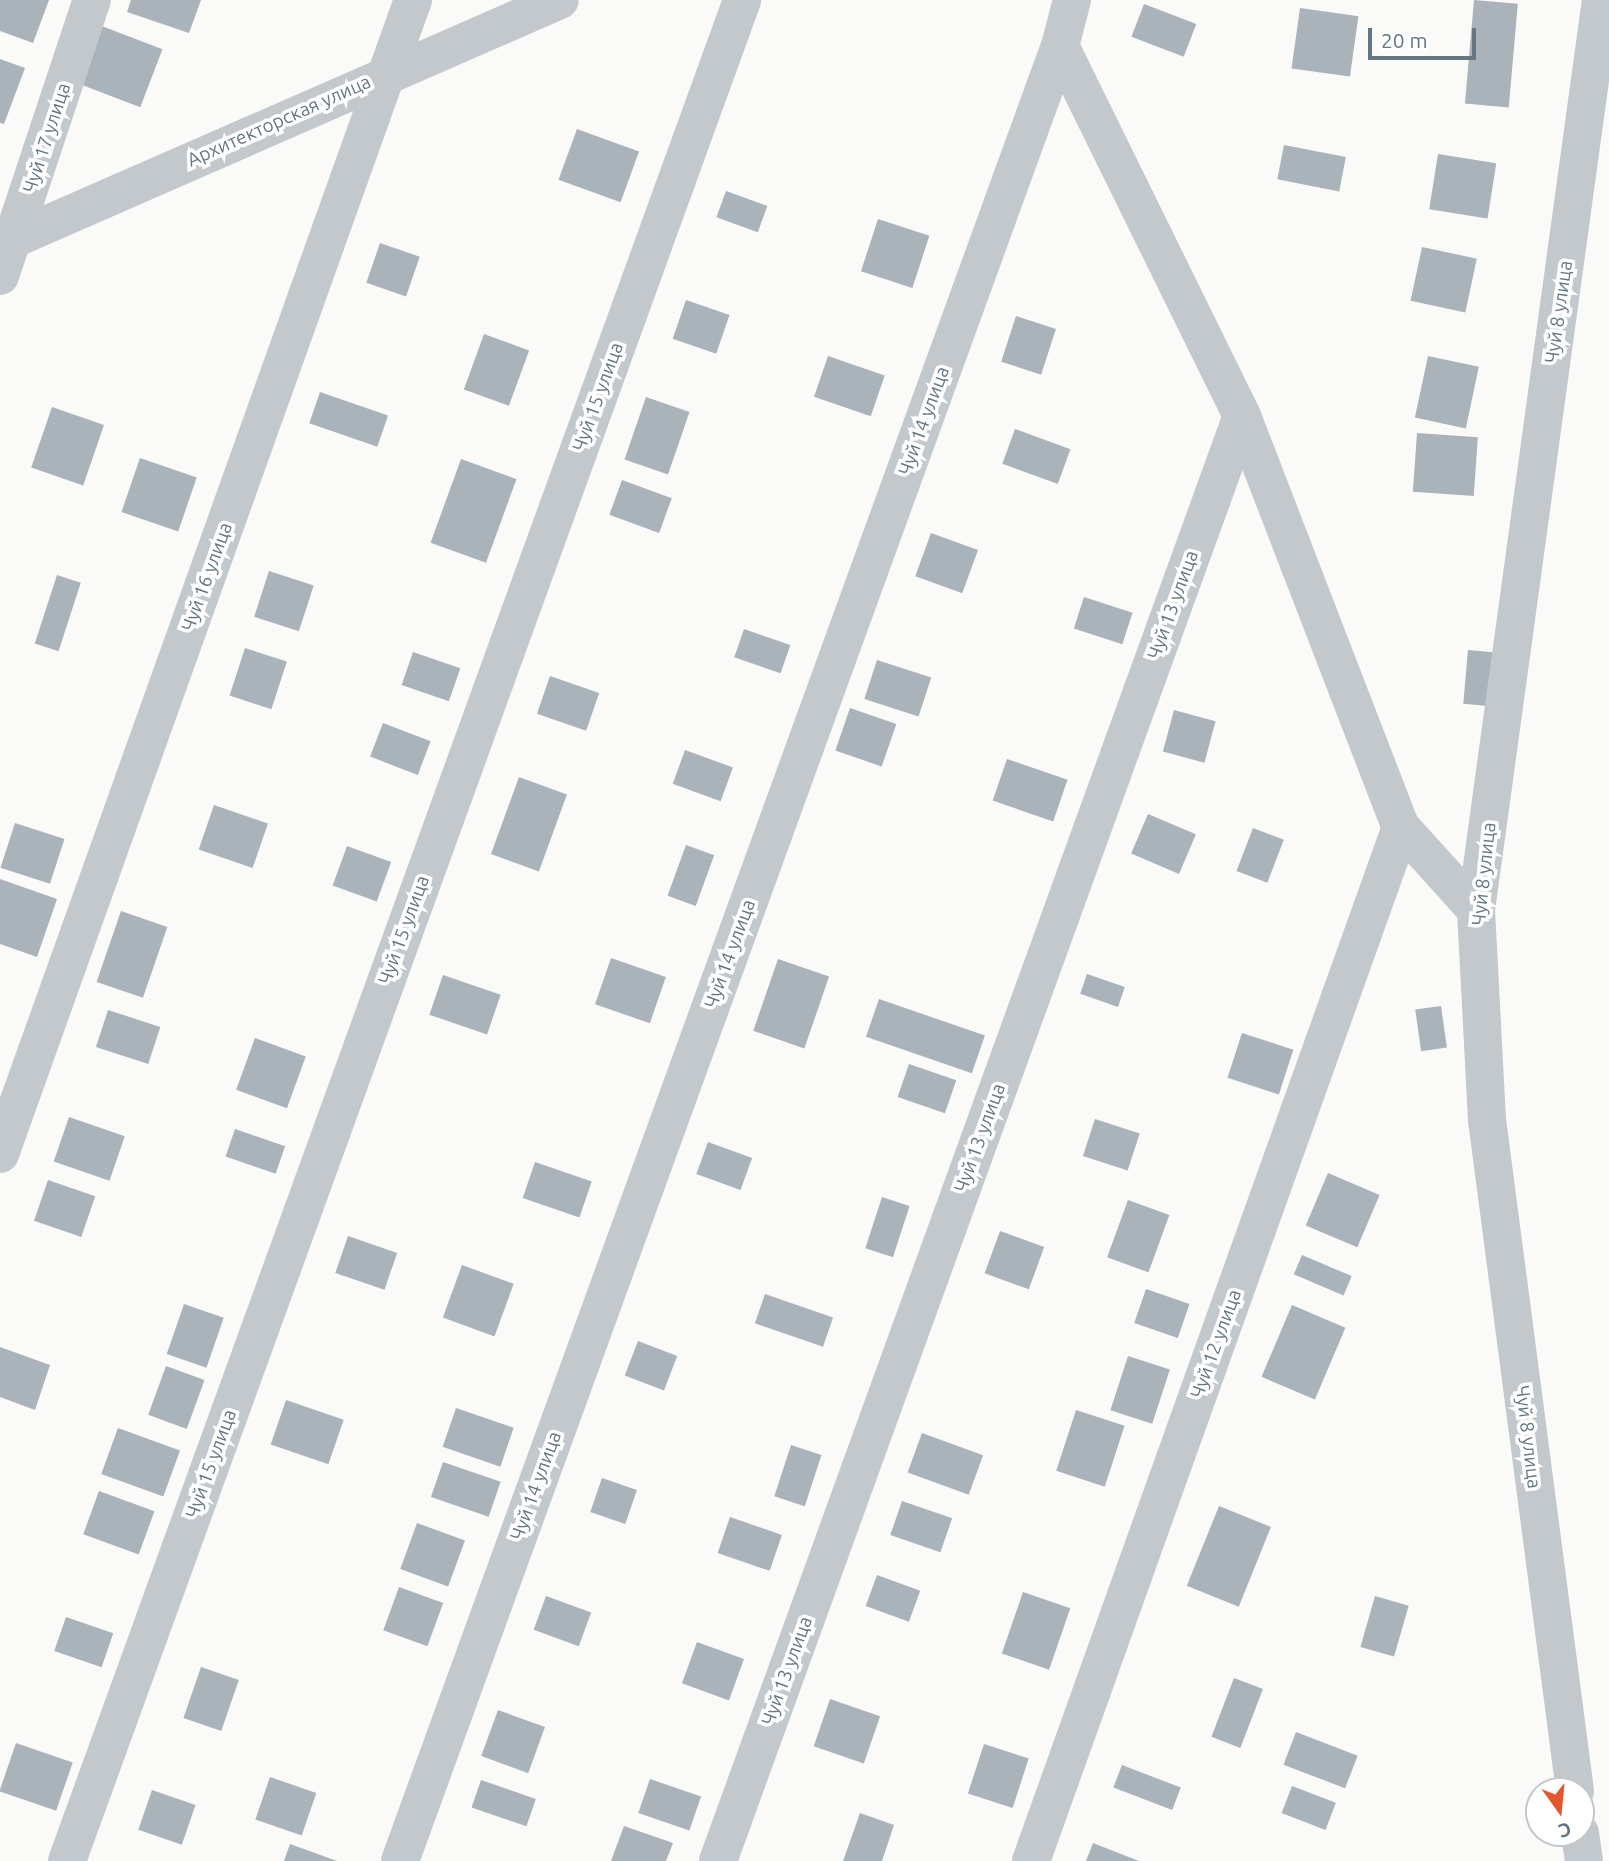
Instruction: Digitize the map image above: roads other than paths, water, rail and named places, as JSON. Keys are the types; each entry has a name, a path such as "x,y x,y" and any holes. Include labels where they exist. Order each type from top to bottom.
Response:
{"street":[{"name":"Чуй 17 улица","path":"0,276 7,242 92,0"},
{"name":"Чуй 16 улица","path":"0,1154 413,0"},
{"name":"Архитекторская улица","path":"7,242 560,0"},
{"name":"Чуй 15 улица","path":"67,1861 742,0"},
{"name":"Чуй 14 улица","path":"400,1861 1060,46 1072,0"},
{"name":"Чуй 8 улица","path":"1573,1777 1487,1120 1476,910 1601,0"},
{"path":"1060,46 1242,416 1401,828 1476,910"},
{"name":"Чуй 13 улица","path":"718,1861 1242,416"},
{"name":"Чуй 12 улица","path":"1031,1861 1401,828"}]}
